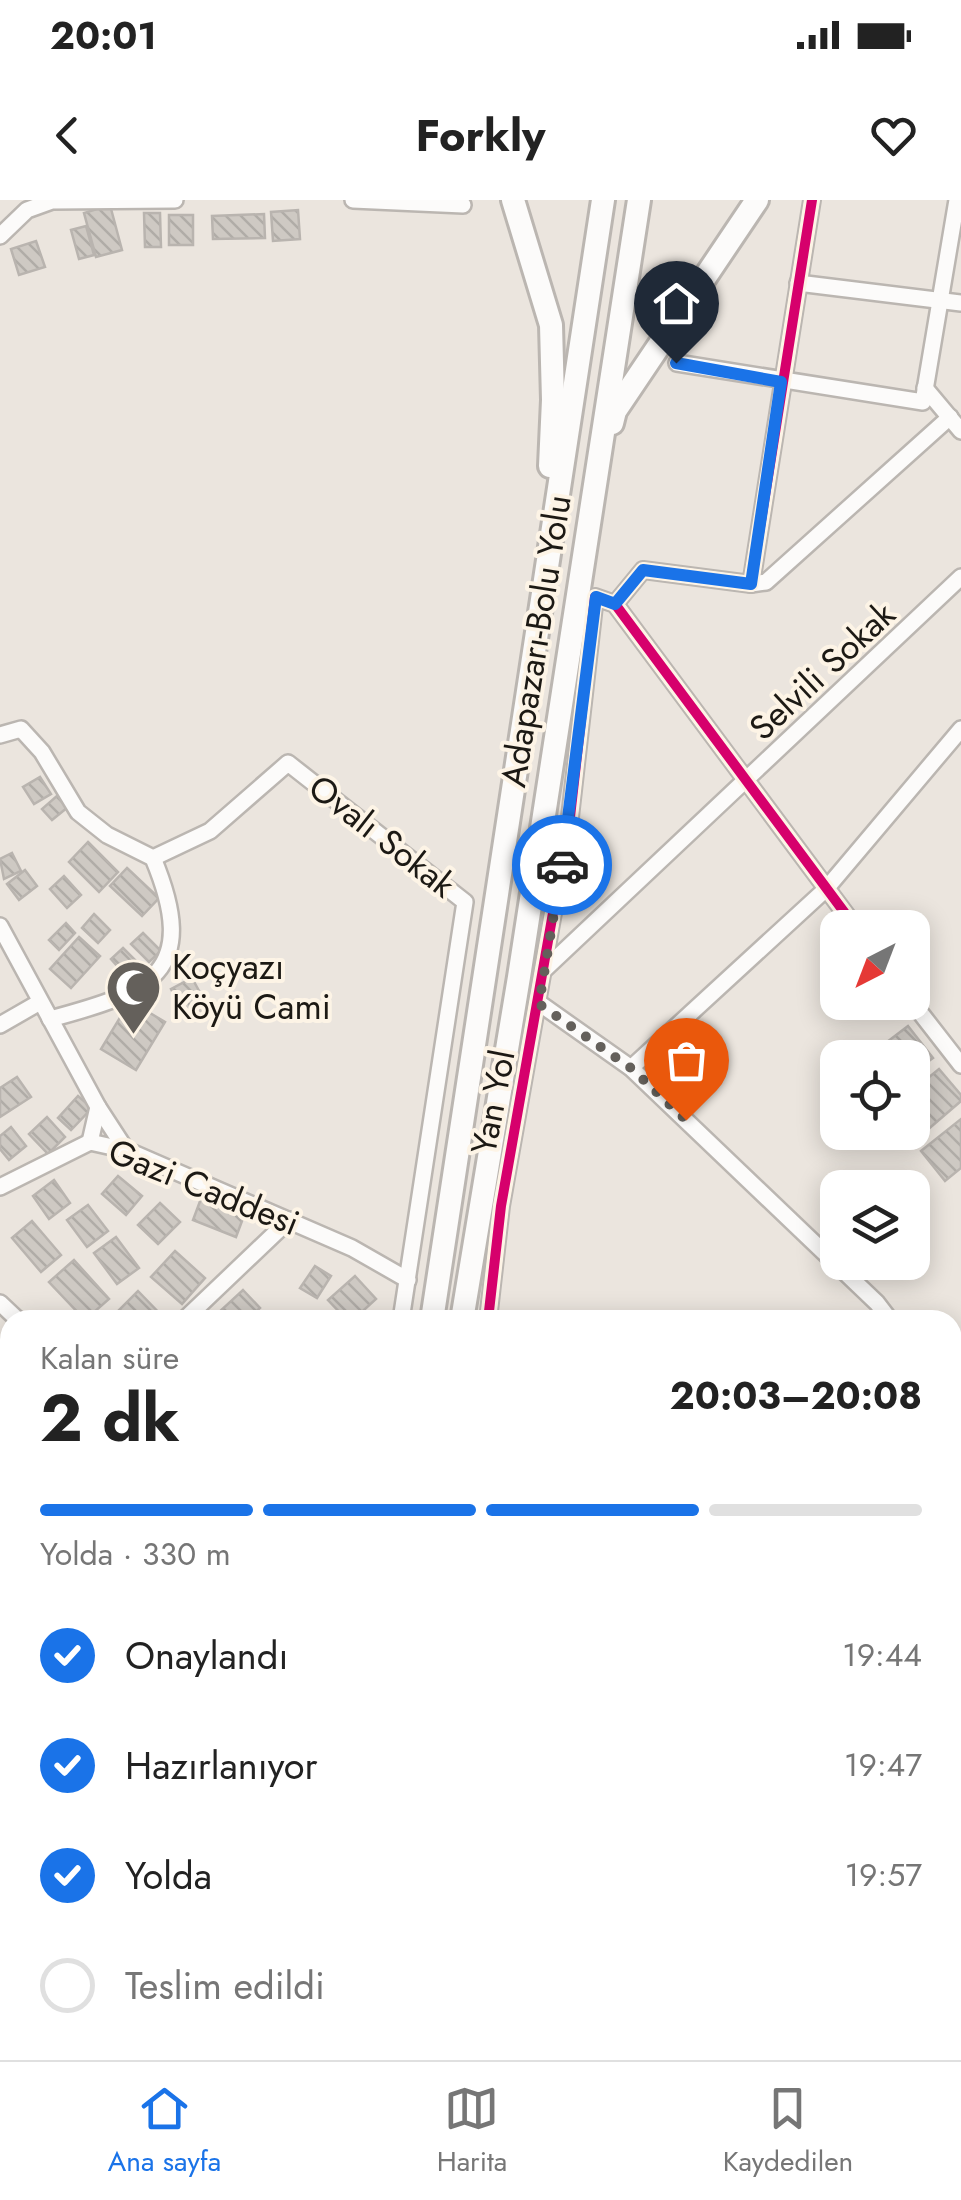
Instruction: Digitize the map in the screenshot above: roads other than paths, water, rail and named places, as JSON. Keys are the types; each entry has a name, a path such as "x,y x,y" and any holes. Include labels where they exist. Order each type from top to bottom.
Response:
{"highway":[{"path":"513,200 551,324 553,400 543,594"},
{"name":"Adapazarı-Bolu Yolu","path":"434,1310 604,200"},
{"path":"464,1310 639,200"},
{"path":"596,480 615,412 758,200"}],"street":[{"path":"0,236 28,210 52,202 175,200"},
{"path":"353,200 463,204"},
{"path":"751,584 812,200"},
{"path":"676,363 923,402 956,200"},
{"path":"798,283 961,303"},
{"path":"925,388 961,431"},
{"path":"842,910 615,604 643,570 751,584 766,582 950,417"},
{"name":"Selvili Sokak","path":"545,969 961,577"},
{"name":"Yan Yol","path":"489,1310 502,1206 570,817 596,597 615,604"},
{"path":"631,1068 826,888 961,729"},
{"path":"0,735 21,730 42,752 78,812 107,835 153,858 168,895 171,948 149,983 112,1002 50,1019"},
{"name":"Ovalı Sokak","path":"153,858 210,831 288,763 465,902"},
{"name":"Yan Yol","path":"403,1310 465,902"},
{"path":"0,926 5,947 126,1150"},
{"path":"0,1024 40,1002"},
{"path":"539,1004 631,1068 882,1310"},
{"path":"926,1020 961,1065"},
{"path":"90,1142 98,1107"},
{"name":"Gazi Caddesi","path":"0,1188 90,1142 126,1150 352,1248 408,1280"},
{"path":"194,1310 289,1220"}],"place":[{"name":"Koçyazı Köyü Cami","path":"133,1036"}]}
